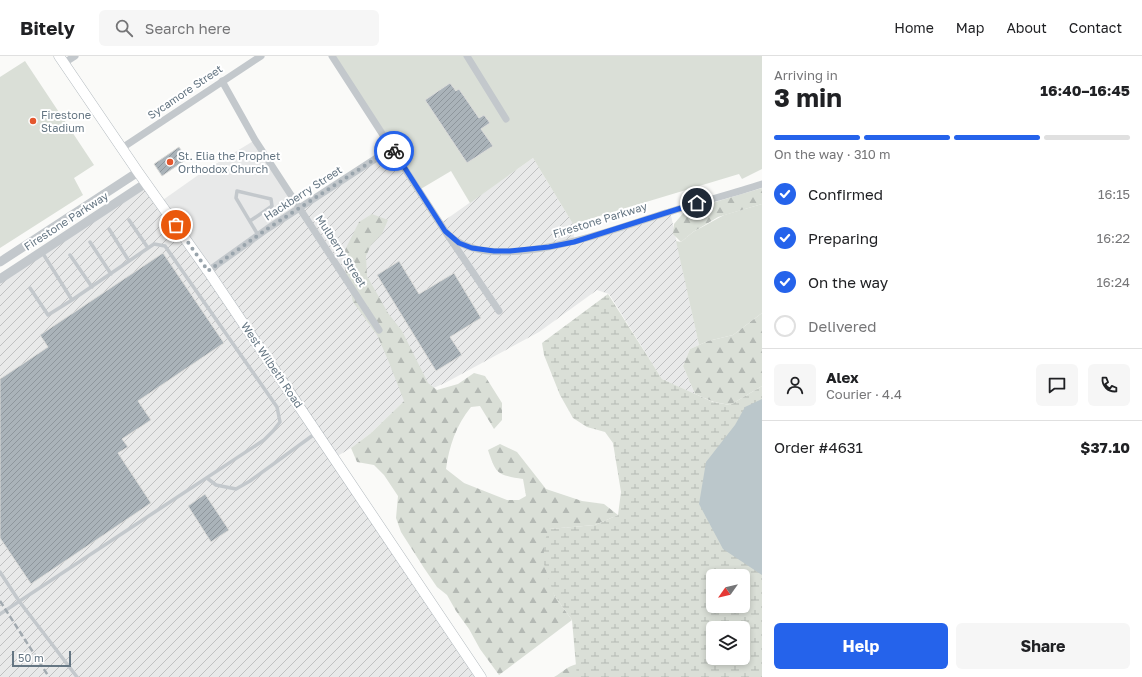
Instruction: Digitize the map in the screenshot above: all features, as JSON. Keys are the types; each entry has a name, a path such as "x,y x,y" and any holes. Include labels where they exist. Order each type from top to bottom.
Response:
{"main road":[{"name":"West Wilbeth Road","path":"62,60 138,172 208,271 481,677"}],"street":[{"path":"62,60 76,56"},
{"name":"Sycamore Street","path":"122,148 261,56"},
{"path":"332,56 445,231 499,311"},
{"path":"467,56 506,119"},
{"name":"Mulberry Street","path":"222,81 255,140 379,330"},
{"name":"Hackberry Street","path":"208,271 258,235 392,148"},
{"name":"Firestone Parkway","path":"0,262 138,172"},
{"name":"Firestone Parkway","path":"0,280 146,183"},
{"name":"Firestone Parkway","path":"445,231 459,243 472,248 494,251 541,249 574,242 762,184"}],"lane":[{"path":"250,221 272,206 271,199 237,191 236,198 258,235"},
{"path":"129,220 148,248"},
{"path":"109,229 130,261"},
{"path":"90,242 111,274"},
{"path":"0,614 264,440 280,422 277,408 166,246 154,244 92,287 48,315 30,288"},
{"path":"42,252 72,300"},
{"path":"70,255 92,287"},
{"path":"207,478 216,485 236,489 317,433"},
{"path":"0,572 19,601 77,677"}],"shaded area":[{"path":"255,140 300,208 208,271 160,202 204,171"},
{"path":"392,148 441,223 533,158 573,224 574,241 670,211 699,345 690,349 683,366 695,394 662,379 609,294 597,290 539,332 445,383 404,401 371,433 351,448 334,458 208,271"},
{"path":"146,183 481,677 0,677 0,279"},
{"path":"762,399 762,575 723,549 699,504 706,462 735,425 745,407"}],"green space":[{"path":"332,56 762,56 762,169 742,179 739,174 573,224 533,158 470,203 451,171 419,190"},
{"name":"Firestone Stadium","path":"25,61 94,165 74,178 83,195 0,248 0,77"},
{"path":"762,188 762,204 718,217 693,232 681,242 673,234 674,224 685,211"},
{"path":"762,204 762,313 733,335 708,341 699,345 676,241 681,242 693,232 724,215"},
{"path":"372,214 388,220 382,234 371,245 366,256 367,276 388,313 402,331 428,383 437,390 458,384 474,373 485,376 502,403 502,420 494,429 480,406 471,407 461,421 454,436 446,469 464,483 507,500 519,500 526,496 523,479 508,476 499,472 493,464 488,450 500,444 517,452 546,489 582,501 604,504 618,515 595,525 549,529 554,595 572,620 499,675 480,649 447,595 437,587 401,532 396,518 398,496 384,475 374,465 357,462 351,448 371,433 404,401 377,335 353,302 345,269 345,250 359,222"},
{"path":"608,294 662,379 713,402 730,405 762,386 762,677 577,677 572,620 554,595 543,561 545,540 549,529 595,525 618,515 621,492 613,443 605,432 587,427 573,418 560,395 544,355 542,343"},
{"path":"762,313 762,386 730,405 714,402 695,394 683,366 690,349 708,341 733,335"},
{"path":"577,664 577,677 554,677 567,668"}],"building":[{"path":"450,83 456,91 459,89 479,118 484,115 490,123 481,129 493,146 467,163 425,100"},
{"name":"St. Elia the Prophet Orthodox Church","path":"179,147 187,159 162,176 154,164"},
{"path":"163,253 224,343 138,401 151,420 122,439 128,447 118,453 151,503 31,584 0,538 0,379 48,347 40,335"},
{"path":"399,261 419,294 454,273 481,318 450,337 462,355 436,371 377,275"},
{"path":"205,494 229,530 211,542 188,506"}],"railway":[{"path":"0,601 49,677"}],"way so far":[{"path":"176,225 208,271 267,229 392,148 394,151"}],"place":[{"name":"Firestone Stadium","path":"33,121"},
{"name":"St. Elia the Prophet Orthodox Church","path":"170,162"}],"route":[{"path":"394,151 448,235 459,243 472,248 494,251 510,251 532,250 549,247 574,242 697,203"}]}
